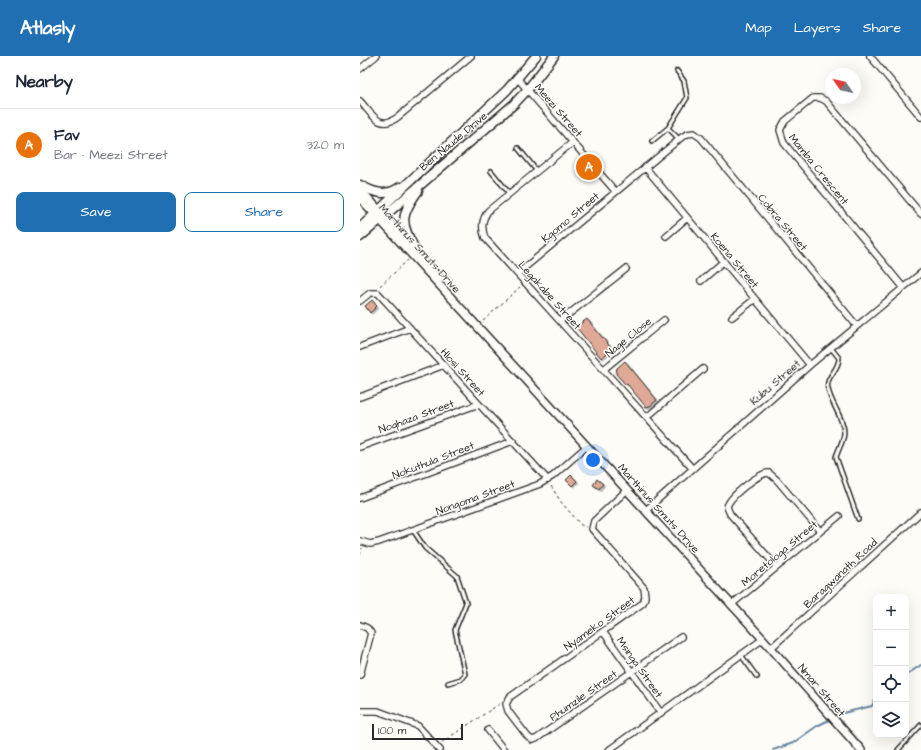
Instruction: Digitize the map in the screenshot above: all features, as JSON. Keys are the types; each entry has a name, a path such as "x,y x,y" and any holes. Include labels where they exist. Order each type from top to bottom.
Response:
{"main road":[{"name":"Ben Naude Drive","path":"360,237 420,172 518,79 536,56"},
{"name":"Ben Naude Drive","path":"360,228 380,216 427,179 528,89 554,56"},
{"path":"360,184 378,193 391,192 420,172"},
{"path":"414,254 404,230 404,215 410,201 427,179"}],"street":[{"path":"360,69 376,56"},
{"path":"360,101 379,122 392,122 471,56"},
{"path":"870,56 921,117"},
{"name":"Meezi Street","path":"518,79 616,192"},
{"name":"Mamba Crescent","path":"903,287 784,143 780,133 782,124 813,98 820,98 826,101 921,214"},
{"name":"Kgomo Street","path":"517,274 679,139 692,133"},
{"name":"Cobra Street","path":"692,133 697,135 706,144 857,326"},
{"name":"Legakabe Street","path":"573,142 488,210 482,227 485,238 692,468"},
{"name":"Koena Street","path":"645,167 810,365"},
{"path":"360,189 380,216"},
{"name":"Marthinus Smuts Drive","path":"360,198 380,216 464,308 465,312 771,648"},
{"path":"666,236 688,218"},
{"path":"701,281 724,261"},
{"path":"560,321 626,269"},
{"name":"Kubu Street","path":"646,510 810,365 921,273"},
{"path":"360,301 370,293 376,292"},
{"name":"Hlosi Street","path":"376,292 547,480"},
{"path":"732,317 755,298"},
{"name":"Nage Close","path":"604,369 664,320"},
{"path":"360,347 410,328"},
{"path":"360,397 444,365"},
{"path":"647,417 703,370"},
{"name":"Noqhaza Street","path":"360,447 479,404"},
{"name":"Nokuthula Street","path":"360,498 513,441"},
{"name":"Nongoma Street","path":"362,542 374,544 547,480 587,446"},
{"path":"777,567 730,514 727,507 731,499 761,474 769,474 775,477 820,531"},
{"path":"592,529 594,520 627,490"},
{"name":"Baragwanath Road","path":"771,648 921,512"},
{"name":"Moretologa Street","path":"731,605 839,516"},
{"name":"Nyameko Street","path":"506,703 510,697 604,633 642,605 645,601 644,588 592,529"},
{"path":"360,625 367,628 371,633 360,675"},
{"name":"Msinga Street","path":"604,633 661,713"},
{"name":"Phumzile Street","path":"506,703 508,711 528,736 534,740 632,673 681,637"},
{"path":"609,750 763,639"},
{"name":"Nmar Street","path":"771,648 838,724 856,749"},
{"path":"360,711 378,711 418,726 438,748"},
{"path":"488,730 504,750"}],"lane":[{"path":"652,141 668,128 687,98 684,81 677,71"},
{"path":"668,128 679,139"},
{"path":"518,148 537,171"},
{"path":"491,172 509,193"},
{"path":"831,348 839,358 839,364 828,378 828,389 842,423 844,434 836,457 858,519"},
{"path":"413,530 423,546 457,576 466,603 455,630 465,674 461,679 448,683"},
{"path":"741,655 757,678"},
{"path":"898,750 921,725"}],"path":[{"path":"376,292 414,254"},
{"path":"478,326 525,282"},
{"path":"547,480 561,502 581,525 592,529"},
{"path":"360,555 362,542"},
{"path":"438,748 498,703 506,703"}],"building":[{"path":"372,300 377,306 370,313 365,306"},
{"path":"587,319 612,349 601,358 576,327"},
{"path":"625,361 657,400 650,406 646,407 627,384 626,385 616,374 617,368"},
{"path":"571,475 577,481 572,486 566,480"},
{"path":"597,479 603,484 599,489 593,485"}],"waterway":[{"path":"909,673 921,665"},
{"path":"773,750 793,743 817,726 843,713 872,706 874,702"}],"place":[{"name":"Fav","path":"589,167"}]}
